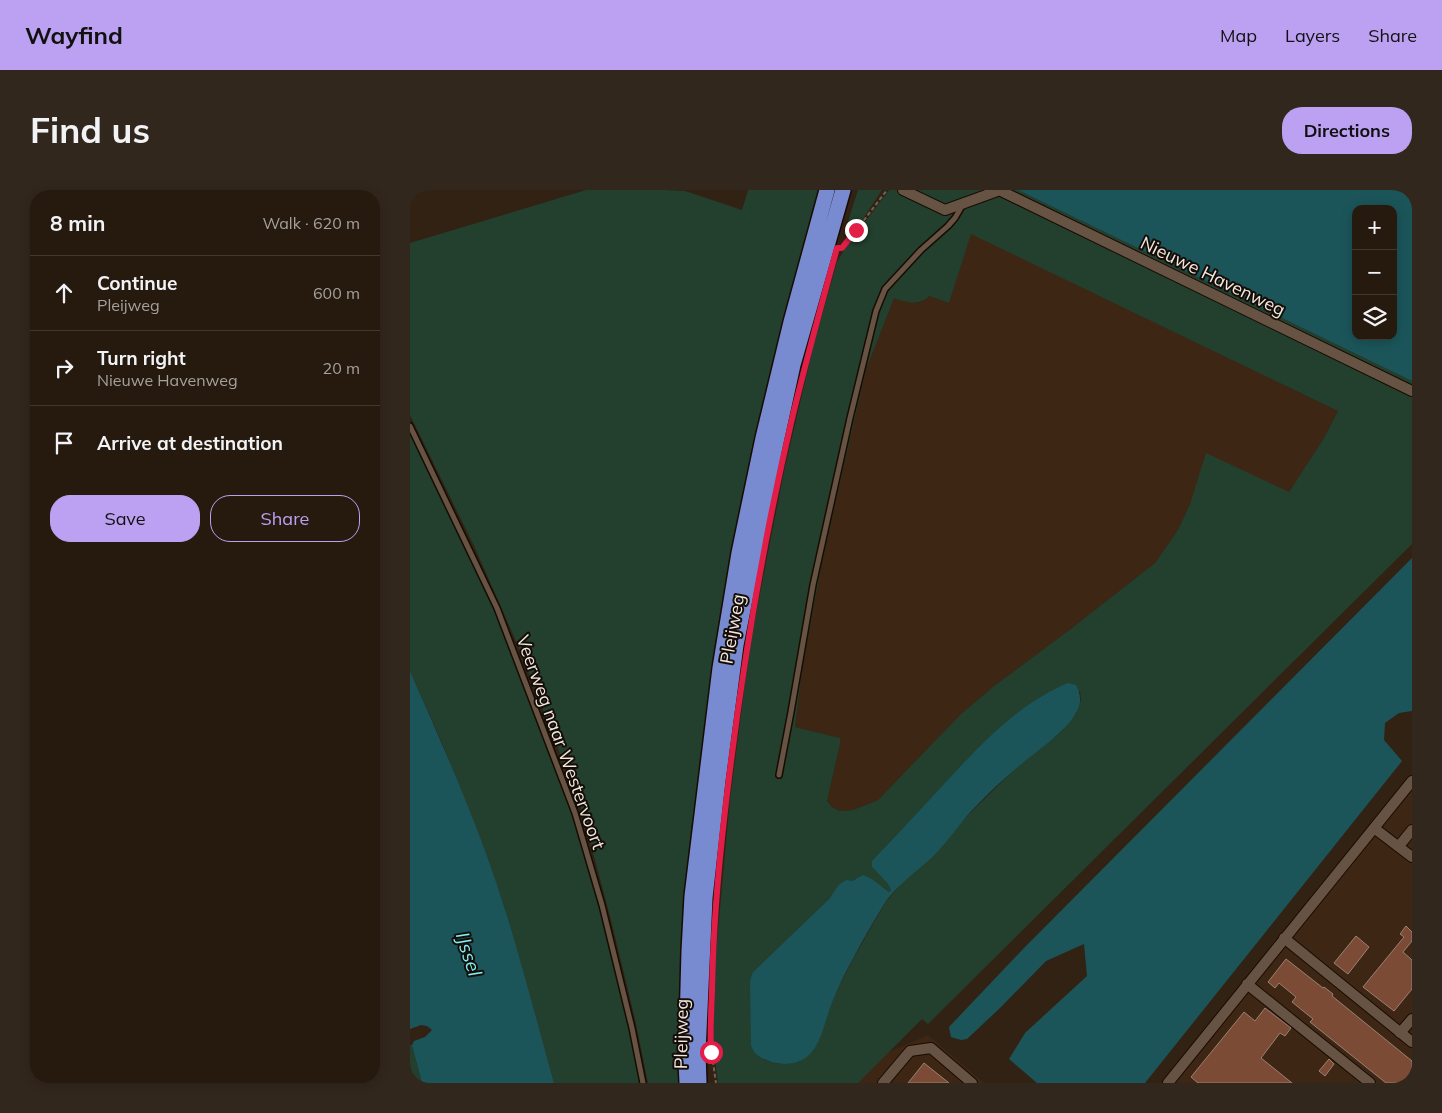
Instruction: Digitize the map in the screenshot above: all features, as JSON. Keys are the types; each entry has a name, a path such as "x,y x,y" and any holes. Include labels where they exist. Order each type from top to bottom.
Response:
{"highway":[{"name":"Pleijweg","path":"687,1083 692,896 720,668 739,553 763,438 791,322 827,190"},
{"name":"Pleijweg","path":"700,1083 698,1053 705,898 736,645 793,365 843,190"}],"street":[{"name":"Nieuwe Havenweg","path":"903,190 946,210 1000,190 1412,391"},
{"path":"1168,1083 1412,781"},
{"path":"1374,828 1412,857"},
{"path":"1399,846 1412,830"},
{"path":"1284,938 1412,1042"},
{"path":"1248,984 1370,1083"},
{"path":"1400,1033 1412,1018"},
{"path":"883,1083 910,1051 931,1048 972,1083"}],"lane":[{"path":"778,775 813,585 876,311 885,289 921,250 948,226 955,218 962,204"},
{"name":"Veerweg naar Westervoort","path":"410,426 497,608 575,813 602,904 632,1028 643,1083"}],"path":[{"path":"837,248 842,248 845,245 887,190"},
{"name":"Pleijweg","path":"711,1042 716,1083"}],"shaded area":[{"path":"971,233 1338,411 1324,438 1289,492 1190,504 1178,530 1155,563 994,686 961,714 878,800 853,810 841,811 832,807 827,801 840,738 795,727 802,672 821,568 841,479 866,370 894,298 920,303 929,296 949,303"},
{"path":"1412,775 1412,1083 1161,1083 1358,841"},
{"path":"928,1035 984,1083 818,1083"}],"green space":[{"path":"586,190 685,191 742,210 748,190 820,190 774,363 715,663 701,752 690,862 680,1083 648,1083 611,920 581,808 519,648 475,548 410,415 410,243"},
{"path":"858,190 882,190 859,225 849,235 844,234"},
{"path":"889,190 1018,190 1412,381 1412,544 928,1024 922,1019 858,1083 718,1083 713,1043 715,963 730,799 750,645 785,467 814,343 837,262","holes":["971,234 1338,411 1324,438 1289,492 1206,453 1190,504 1178,530 1155,563 994,686 961,714 878,800 853,810 840,811 832,807 827,801 840,738 795,727 802,672 821,568 841,479 866,370 894,298 917,303 929,296 949,303","1080,691 1081,700 1076,714 1060,733 1016,768 901,884 885,903 853,959 803,1059 784,1064 765,1060 753,972 835,893 855,879 872,879 889,892 891,890 888,884 872,867"]},
{"path":"410,433 431,472 516,658 572,812 603,920 641,1083 554,1083 502,900 476,828 410,671"},
{"path":"410,1045 412,1045 422,1083 410,1083"}],"water":[{"path":"1018,190 1412,190 1412,381"},
{"path":"1412,558 1412,711 1399,713 1385,723 1384,740 1402,761 1145,1083 1037,1083 1009,1059 1025,1033 1087,976 1084,944 1046,961 967,1039 961,1040 951,1037 949,1027 1024,948"},
{"name":"IJssel","path":"410,671 482,842 516,945 554,1083 422,1083 412,1045 414,1041 425,1037 432,1030 427,1026 421,1025 410,1029"},
{"path":"1068,683 1076,685 1080,699 1078,709 1071,720 1057,735 984,798 939,850 895,890 883,906 844,976 817,1044 809,1055 797,1062 783,1064 769,1061 756,1054 751,1045 750,981 753,972 830,898 843,882 847,880 852,881 863,875 872,879 889,892 891,890 888,884 872,867 872,861 972,754 1001,726 1033,702"}],"building":[{"path":"1406,926 1412,932 1412,941 1403,952 1412,960 1412,989 1394,1011 1363,987 1404,937 1400,934"},
{"path":"1356,936 1369,947 1348,974 1334,963"},
{"path":"1286,959 1333,994 1332,996 1412,1061 1412,1083 1386,1083 1310,1022 1313,1019 1292,1002 1296,997 1279,983 1275,988 1268,982"},
{"path":"1265,1008 1291,1028 1285,1036 1280,1033 1261,1058 1292,1083 1198,1083 1191,1077 1244,1012 1255,1021"},
{"path":"1329,1059 1334,1064 1325,1076 1319,1071"},
{"path":"924,1063 949,1083 908,1083"}],"route":[{"path":"711,1052 712,971 718,874 749,636 774,501 791,423 837,248 842,248 856,230"}]}
